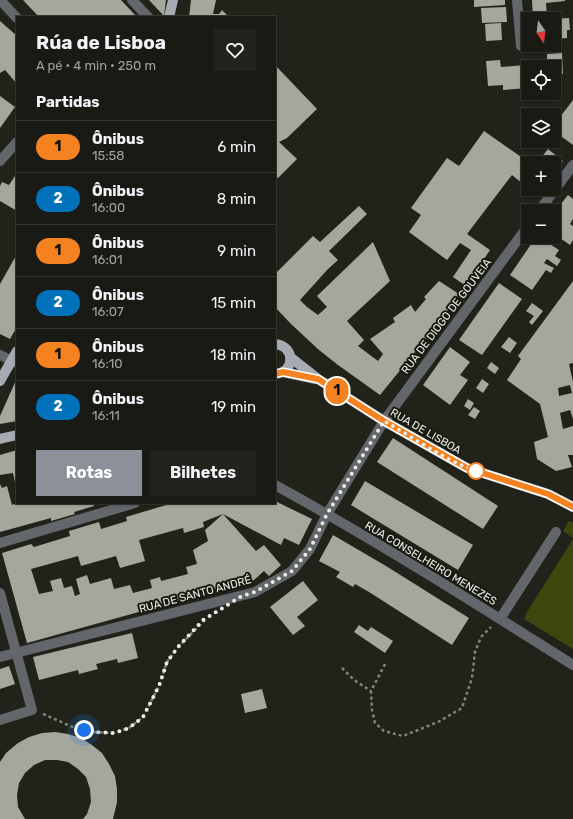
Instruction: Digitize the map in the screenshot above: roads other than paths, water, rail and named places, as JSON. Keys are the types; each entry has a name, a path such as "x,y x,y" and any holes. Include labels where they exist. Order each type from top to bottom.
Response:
{"main road":[{"path":"169,16 173,0"},
{"name":"RUA DE LISBOA","path":"277,343 289,352 290,358 318,379 384,421 467,468 541,491 573,507"},
{"path":"279,373 287,368 290,363 290,358"},
{"path":"0,381 14,362"},
{"name":"RUA DE LISBOA","path":"279,373 318,379"},
{"path":"0,439 16,435"}],"street":[{"path":"0,0 16,17"},
{"path":"132,0 147,16"},
{"path":"517,0 521,46"},
{"path":"0,161 16,143"},
{"path":"544,204 573,165"},
{"name":"RUA DE DIOGO DE GOUVEIA","path":"384,421 521,235"},
{"path":"0,355 14,362"},
{"name":"RUA DE SANTO ANDRÉ","path":"0,657 255,592 292,571 310,549 327,514 384,421"},
{"name":"RUA CONSELHEIRO MENEZES","path":"276,486 327,514 573,665"},
{"path":"0,543 132,504"},
{"path":"500,619 556,532"},
{"path":"0,720 32,710 1,598"}]}
